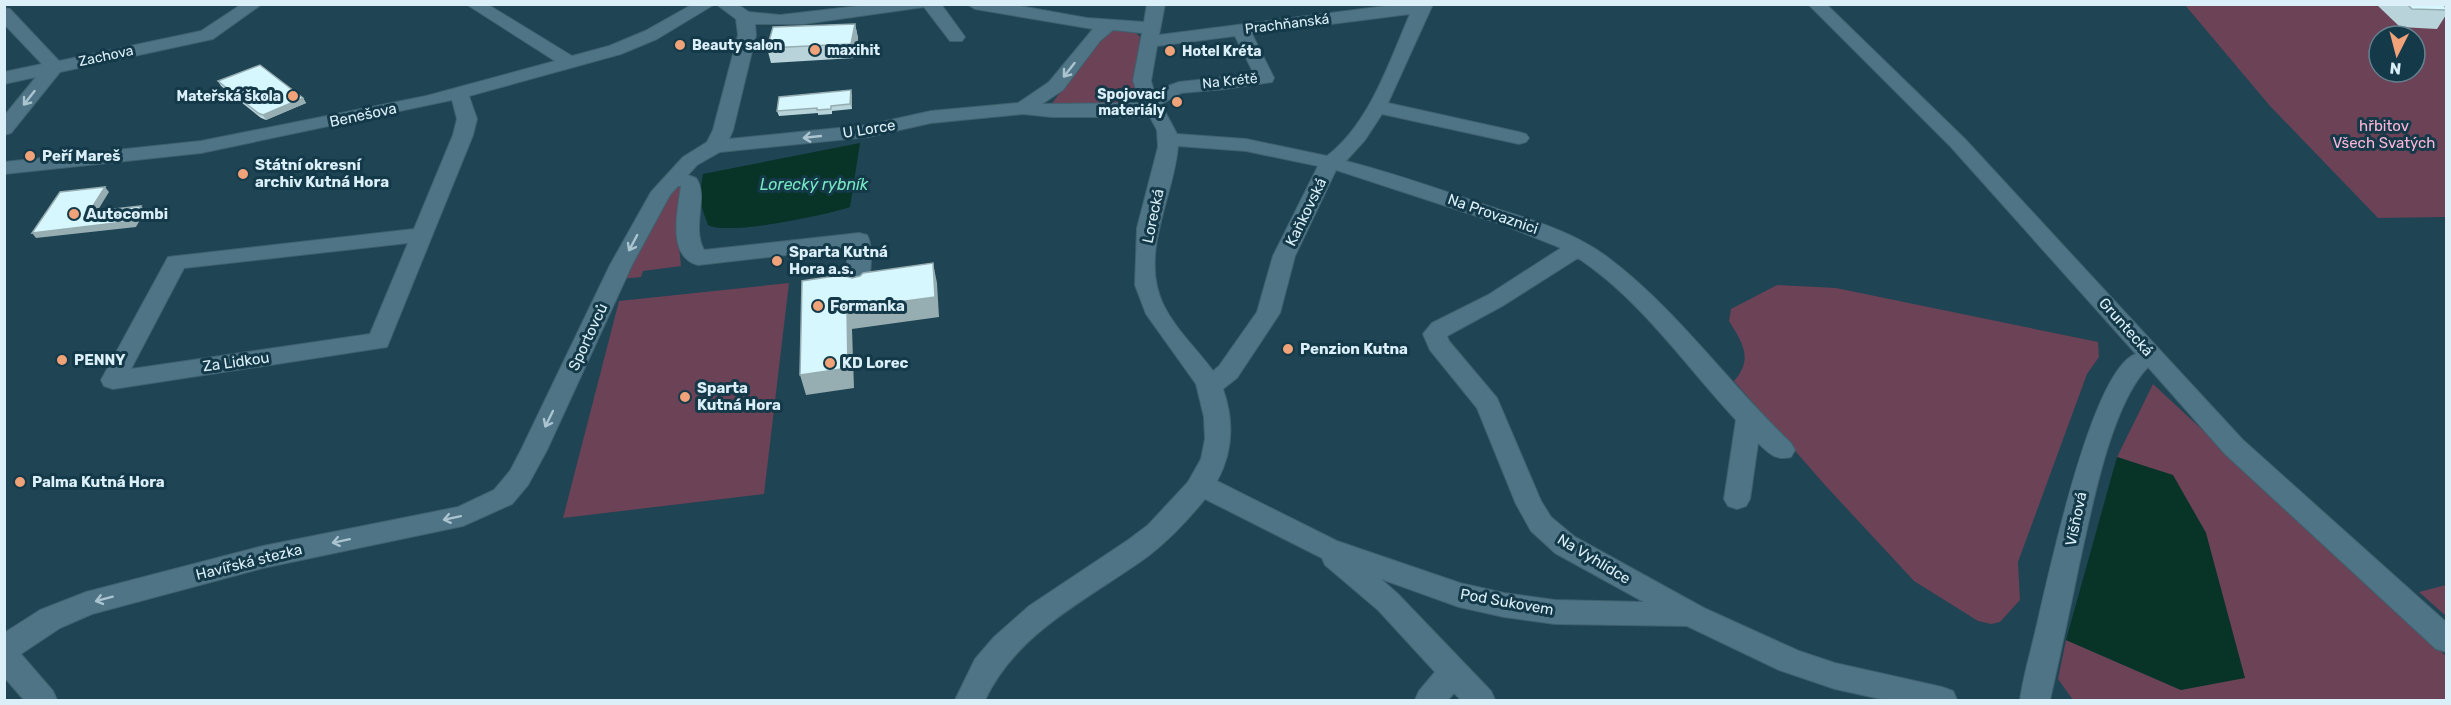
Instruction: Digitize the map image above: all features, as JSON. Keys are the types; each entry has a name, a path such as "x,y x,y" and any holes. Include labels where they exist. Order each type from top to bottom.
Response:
{"street":[{"name":"Zachova","path":"4,78 207,34 254,4"},
{"path":"474,4 571,63"},
{"name":"Benešova","path":"12,167 208,146 386,111 571,63 631,44 707,4"},
{"path":"724,4 745,16 794,18 917,4"},
{"path":"930,4 956,37"},
{"name":"Prachňanská","path":"975,4 1150,35 1241,30 1424,6"},
{"path":"1156,4 1142,81 1168,140"},
{"name":"Gruntecká","path":"1816,4 1958,143 2261,473 2446,640"},
{"name":"Kaňkovská","path":"1210,386 1228,372 1268,313 1284,256 1329,164 1341,158 1378,107 1424,6"},
{"path":"4,13 54,67 4,129"},
{"path":"715,146 725,123 747,35 745,16"},
{"name":"U Lorce","path":"1023,108 1056,86 1094,37 1107,26"},
{"name":"Na Krétě","path":"1152,106 1163,92 1176,87 1265,78 1241,30"},
{"name":"Za Lidkou","path":"422,235 167,263 113,380 379,341 465,130 467,119 459,93"},
{"name":"U Lorce","path":"715,146 868,131 931,117 1023,108 1052,111 1152,106"},
{"path":"1378,107 1519,138"},
{"name":"Na Provaznici","path":"1168,140 1220,140 1329,164 1405,184 1551,235 1577,248 1609,270 1646,305 1749,420 1782,450"},
{"name":"Lorecká","path":"1168,140 1145,242 1146,287 1154,308 1210,386 1215,405 1216,450 1212,467 1201,485"},
{"name":"Sportovců","path":"503,497 519,478 534,450 631,245 660,192 690,161 715,146"},
{"path":"4,187 12,167"},
{"path":"674,178 688,182 691,186 686,231 693,254 698,258 859,240 856,289"},
{"name":"Na Vyhlídce","path":"1577,248 1496,300 1440,329 1435,339 1488,404 1529,504 1541,524 1565,545 1626,579 1694,616 1790,662 1835,676 1942,700"},
{"name":"Višňová","path":"2035,700 2083,487 2097,443 2121,387 2138,362 2153,357"},
{"path":"1737,499 1749,420"},
{"path":"970,700 988,665 1014,636 1037,616 1139,547 1201,485"},
{"name":"Pod Sukovem","path":"1201,485 1327,549 1460,595 1504,605 1555,612 1621,612 1694,616"},
{"name":"Havířská stezka","path":"4,649 50,620 86,604 263,557 463,516 503,497"},
{"name":"Pod Sukovem","path":"1327,549 1388,602 1480,700"},
{"path":"1621,612 1626,579"},
{"path":"4,655 42,700"},
{"path":"1430,700 1453,673"}],"green space":[{"name":"hřbitov Všech Svatých","path":"2185,5 2446,5 2446,217 2378,218 2270,106"},
{"path":"1107,30 1136,33 1140,37 1136,95 1122,105 1050,106"},
{"path":"683,185 678,235 681,266 643,271 641,277 621,279 673,187"},
{"name":"Sparta Kutná Hora","path":"789,283 764,494 563,518 619,301"},
{"path":"1777,285 1836,288 2098,342 2099,357 2087,374 2018,562 2020,600 2000,622 1991,624 1978,621 1914,581 1824,484 1734,381 1740,373 1745,358 1742,343 1729,321 1731,309"},
{"path":"2153,384 2446,656 2446,700 2073,700 2058,679 2066,640 2181,690 2206,533 2173,476 2117,457"},
{"path":"2446,585 2446,616 2419,592"}],"water":[{"name":"Lorecký rybník","path":"860,143 850,207 800,219 755,226 719,228 708,225 699,200 703,174"},
{"path":"2117,457 2173,475 2206,533 2245,678 2181,690 2066,640"}],"building":[{"path":"2407,4 2443,4 2446,10 2412,9"},
{"path":"855,24 851,44 767,48 773,27"},
{"path":"260,65 303,98 263,115 218,81"},
{"path":"851,90 850,104 831,106 831,109 777,111 779,97"},
{"name":"Autocombi","path":"105,187 89,212 141,206 132,221 32,233 60,192"},
{"path":"933,263 935,297 847,309 848,368 800,375 802,281 841,275 852,278 863,273"}],"place":[{"name":"Beauty salon","path":"680,45"},
{"name":"maxihit","path":"815,50"},
{"name":"Hotel Kréta","path":"1170,51"},
{"name":"Mateřská škola","path":"293,96"},
{"name":"Spojovací materiály","path":"1177,102"},
{"name":"Peří Mareš","path":"30,156"},
{"name":"Státní okresní archiv Kutná Hora","path":"243,174"},
{"name":"Autocombi","path":"74,214"},
{"name":"Sparta Kutná Hora a.s.","path":"777,261"},
{"name":"Formanka","path":"818,306"},
{"name":"Penzion Kutna","path":"1288,349"},
{"name":"PENNY","path":"62,360"},
{"name":"KD Lorec","path":"830,363"},
{"name":"Sparta Kutná Hora","path":"685,397"},
{"name":"Palma Kutná Hora","path":"20,482"}]}
